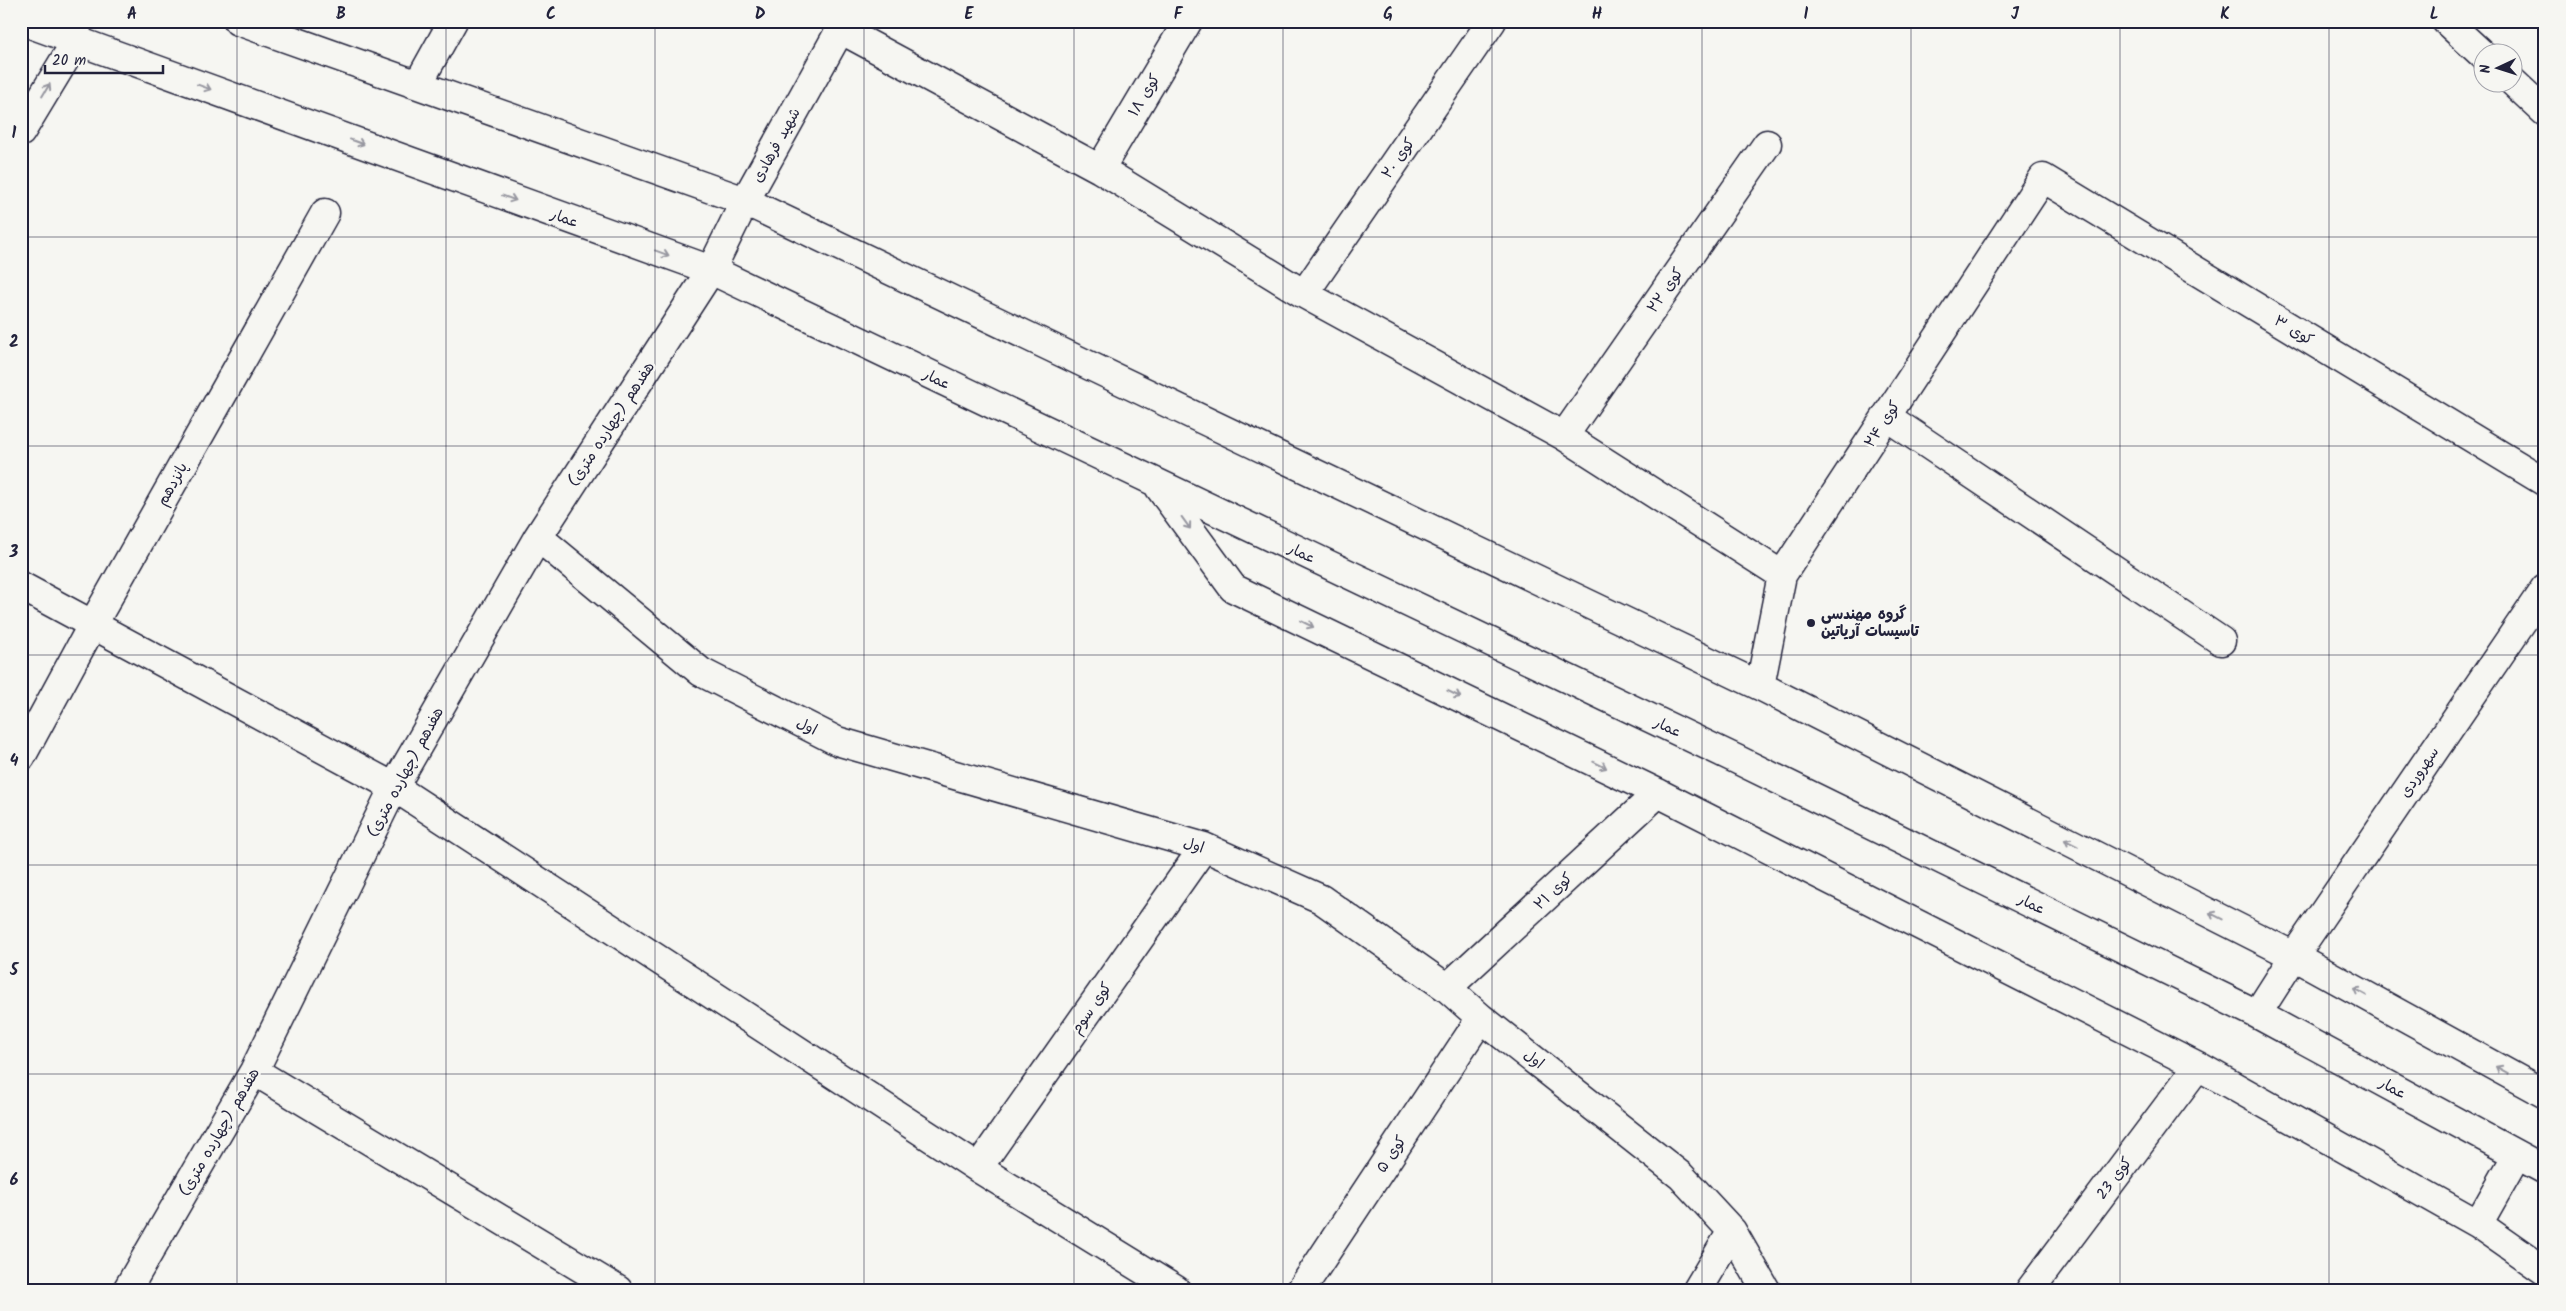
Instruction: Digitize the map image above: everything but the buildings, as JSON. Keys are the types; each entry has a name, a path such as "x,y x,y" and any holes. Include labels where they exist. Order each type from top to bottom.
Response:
{"street":[{"name":"عمار","path":"22,21 77,31 711,270 1736,759 2257,1014 2545,1170"},
{"path":"418,84 453,21"},
{"name":"کوی ۱۸","path":"1100,169 1188,21"},
{"name":"کوی ۲۰","path":"1304,294 1492,21"},
{"path":"2446,21 2474,47"},
{"path":"242,22 745,201 1760,686 2294,956 2545,1094"},
{"path":"843,25 1100,169 1304,294 1564,436 1782,575"},
{"name":"شهید فرهادی","path":"711,270 745,201 843,25"},
{"path":"21,132 77,31"},
{"path":"2523,92 2545,112"},
{"name":"کوی ۲۲","path":"1564,436 1767,144"},
{"name":"کوی ۲۴","path":"1760,686 1782,575 2044,178"},
{"name":"کوی ۳","path":"2044,178 2545,482"},
{"name":"پانزدهم","path":"21,757 93,624 325,213"},
{"name":"هفدهم (چهارده متری)","path":"127,1290 254,1071 394,787 538,537 711,270"},
{"path":"1887,417 2221,641"},
{"path":"1157,484 1233,588 1658,793 2198,1066 2478,1224 2545,1271"},
{"name":"اول","path":"538,537 701,672 837,741 1204,847 1321,899 1447,988 1481,1018 1681,1176 1732,1231 1766,1290"},
{"path":"21,586 394,787 978,1168 1176,1290"},
{"name":"سهروردی","path":"2257,1014 2294,956 2545,588"},
{"name":"کوی ۲۱","path":"1447,988 1658,793"},
{"name":"کوی سوم","path":"978,1168 1204,847"},
{"name":"کوی ۵","path":"1301,1290 1481,1018"},
{"name":"کوی 23","path":"2030,1290 2198,1066"},
{"path":"254,1071 618,1290"},
{"path":"2478,1224 2517,1155"},
{"path":"1697,1290 1732,1231"}],"place":[{"name":"گروه مهندسی تاسیسات آریاتین","path":"1811,623"}]}
